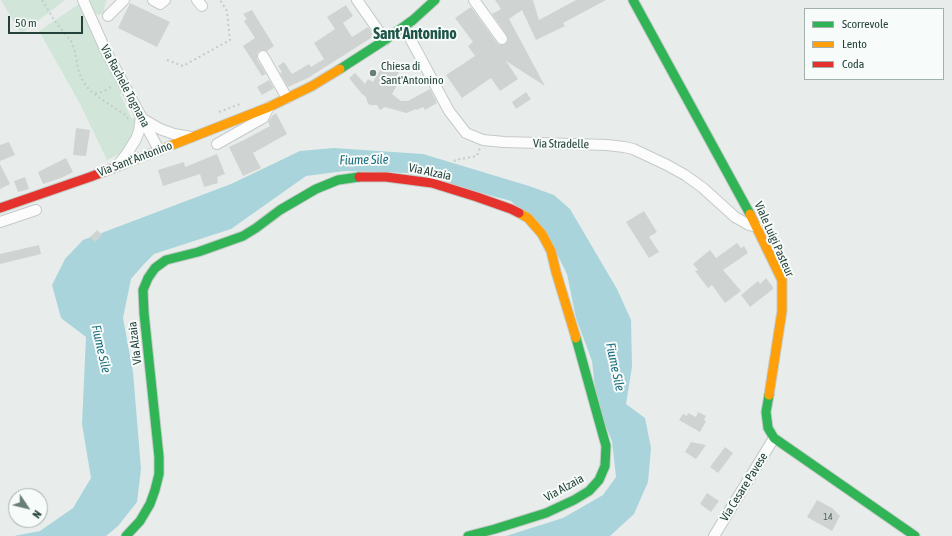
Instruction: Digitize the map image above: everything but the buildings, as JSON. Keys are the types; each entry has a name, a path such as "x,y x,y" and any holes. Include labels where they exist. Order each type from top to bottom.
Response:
{"street":[{"name":"Via Rachele Tognana","path":"83,0 105,49 159,150"},
{"path":"108,16 124,0"},
{"path":"153,0 160,4 165,0"},
{"path":"357,0 385,40"},
{"name":"Via Sant'Antonino","path":"0,208 117,166 269,107 323,79 385,40 413,20 435,0"},
{"path":"474,0 502,39"},
{"name":"Viale Luigi Pasteur","path":"633,0 757,227 782,280 782,310 766,412 768,428 774,438"},
{"name":"Via Stradelle","path":"404,27 449,110 466,133 483,140 607,145 633,149 684,175 703,188 735,217 749,225 757,227"},
{"path":"263,56 287,98"},
{"name":"Via Sant'Antonino","path":"217,144 263,118 269,107"},
{"path":"117,166 136,140 142,118 160,129 174,134 192,137"},
{"name":"Via Alzaia","path":"126,536 140,521 150,504 159,474 153,393 144,313 143,290 148,278 155,268 166,260 198,252 243,236 280,210 316,189 338,180 360,177 386,177 432,183 511,209 528,218 542,234 551,251 606,446 605,466 599,480 589,491 574,500 546,512 495,529 468,536"},
{"path":"0,222 36,210"},
{"path":"774,438 915,536"},
{"name":"Via Cesare Pavese","path":"714,536 774,438"}],"path":[{"path":"167,60 183,66 230,40 227,11 220,0"},
{"path":"43,1 54,20 71,42 81,78 86,86 124,114 132,125"},
{"path":"94,93 102,92 118,83"},
{"path":"216,115 221,111 237,105 247,104"},
{"path":"449,180 455,160 477,156 483,140"}],"green space":[{"path":"1,0 65,0 21,34"},
{"path":"89,0 107,0 104,9 105,11 99,15 96,14"},
{"path":"79,4 96,42 122,92 120,94 132,119 135,117 135,132 123,152 107,160 80,104 39,31"}],"water":[{"name":"Fiume Sile","path":"334,148 423,154 554,195 570,209 617,289 631,320 632,367 626,404 645,418 651,448 648,482 634,514 610,536 506,536 563,518 603,495 616,477 612,441 597,405 592,361 576,318 567,274 547,234 511,201 408,173 345,171 306,176 231,229 154,254 144,264 131,279 123,318 133,372 141,469 137,502 118,526 106,536 14,536 48,528 48,525 73,508 91,478 82,424 86,337 61,318 52,285 65,259 83,240 231,184 300,151"}],"traffic: fast":[{"path":"340,69 413,20 435,0"},
{"path":"633,0 750,214"},
{"path":"126,536 140,521 150,504 159,474 159,457 144,313 143,290 148,278 155,268 166,260 198,252 243,236 280,210 316,189 338,180 359,177"},
{"path":"468,536 546,513 589,491 599,480 605,466 606,446 576,338"},
{"path":"769,395 766,412 768,428 774,438 915,536"}],"traffic: slow":[{"path":"124,164 269,107 312,86 340,69"},
{"path":"519,213 528,218 542,234 551,251 576,338"},
{"path":"750,214 782,280 782,311 769,395"}],"traffic: jam":[{"path":"0,208 124,164"},
{"path":"359,177 386,177 432,183 477,197 519,213"}],"place":[{"name":"Chiesa di Sant'Antonino","path":"373,73"}],"district":[{"name":"Sant'Antonino","path":"415,34"}]}
